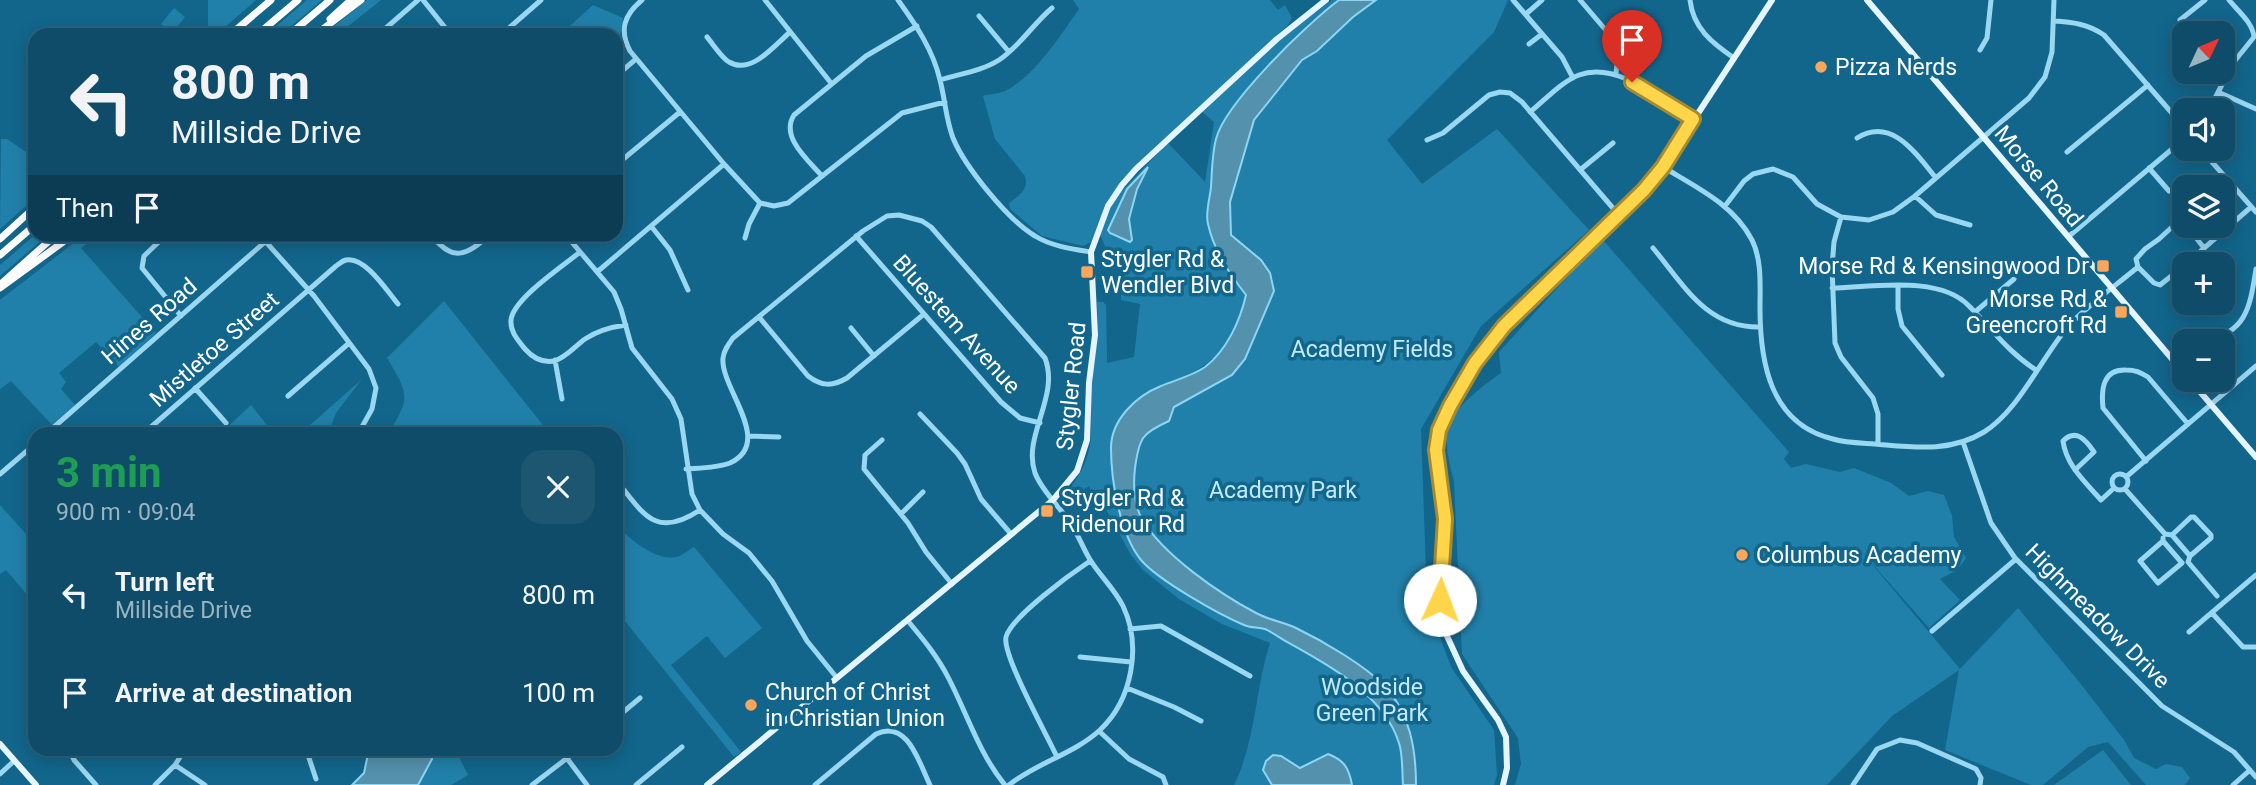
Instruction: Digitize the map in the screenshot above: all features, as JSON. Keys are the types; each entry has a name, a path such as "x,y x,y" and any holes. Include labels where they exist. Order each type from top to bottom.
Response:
{"highway":[{"path":"238,28 270,0"},
{"path":"265,28 298,0"},
{"path":"297,28 330,0"},
{"path":"321,28 351,0"},
{"path":"323,28 361,0"},
{"path":"0,239 28,213"},
{"path":"0,255 28,231"},
{"path":"0,286 48,242"},
{"path":"0,286 63,242"}],"main road":[{"name":"Stygler Road","path":"707,785 953,584 1053,500 1073,479 1087,440 1088,383 1095,335 1091,252 1103,216 1122,185 1267,47 1326,0"},
{"path":"1503,785 1507,768 1506,737 1498,720 1463,671 1447,636 1440,600 1445,519 1436,450 1439,430 1475,363 1504,326 1644,190 1663,167 1772,0"},
{"name":"Morse Road","path":"1867,0 2172,359"},
{"path":"2200,392 2256,457"},
{"path":"0,744 36,785"}],"street":[{"path":"386,28 420,0 445,28"},
{"path":"509,28 541,0"},
{"path":"642,0 629,12 624,26 626,42 636,59 760,203 774,206 788,203 902,113 944,103"},
{"path":"765,0 831,83"},
{"path":"898,0 917,26 930,52 940,80 953,137 968,166 1007,212 1037,237 1060,247 1091,252"},
{"path":"1513,0 1562,57 1573,78"},
{"path":"1525,14 1542,0"},
{"path":"1580,0 1615,41 1618,52 1616,74"},
{"path":"1690,0 1695,20 1704,34 1734,58"},
{"path":"1980,50 1987,38 1991,0"},
{"path":"1725,206 1744,181 1753,174 1773,169 1793,177 1817,204 1841,217 1858,220 1880,218 1893,212 2029,98 2045,77 2052,52 2054,0"},
{"path":"2180,20 2205,0"},
{"path":"2215,98 2233,63 2254,37 2249,24 2229,0"},
{"path":"940,80 989,65 1009,52 1052,8"},
{"path":"979,16 1009,52"},
{"path":"2053,21 2075,22 2095,28 2104,34 2172,113"},
{"path":"822,176 793,140 789,128 794,115 866,56 917,26"},
{"path":"707,37 729,62 742,66 757,60 789,33"},
{"path":"1530,44 1542,34"},
{"path":"623,70 636,59"},
{"path":"1530,112 1573,78 1593,72 1616,74 1693,119"},
{"path":"1506,93 1507,85"},
{"path":"2067,152 2148,85"},
{"path":"2218,92 2256,109"},
{"path":"1427,140 1443,133 1489,95 1506,93 1522,102 1618,214"},
{"path":"623,159 681,112"},
{"path":"1857,138 1872,131 1891,133 1905,142 1936,178"},
{"path":"1580,170 1613,143"},
{"path":"2068,237 2172,149"},
{"path":"2212,162 2223,175"},
{"path":"597,272 724,164"},
{"path":"1663,167 1725,206 1753,242 1757,257 1764,364 1770,385 1789,414 1833,440 1921,448 1963,442 1984,432 2007,412 2068,326 2138,267"},
{"path":"2149,169 2169,191"},
{"path":"2235,188 2256,212"},
{"path":"1915,196 1936,215 1970,225"},
{"path":"745,237 748,224 760,203"},
{"path":"2200,252 2251,206"},
{"path":"686,469 729,463 739,457 746,447 748,436 744,418 725,372 723,360 733,338 856,236 887,216 899,215 922,221 931,227 1040,350 1049,367 1049,387 1033,455 1033,467 1037,478 1070,523 1090,561 1114,590 1124,608 1133,645 1127,688 1112,716 1099,731 1007,785 991,766 947,675 931,649 908,621"},
{"path":"1841,217 1834,242 1832,288 1835,343 1841,357 1874,401 1878,414 1878,444"},
{"path":"651,226 670,250 688,290"},
{"path":"2172,230 2144,249 2136,259 2138,267 2154,283 2160,285 2172,275"},
{"name":"Bluestem Avenue","path":"856,236 1002,402 1020,418 1040,423"},
{"path":"2197,238 2204,248"},
{"path":"158,242 142,261 146,275 181,316"},
{"path":"266,242 308,290 369,369 376,388 372,409 360,427"},
{"name":"Hines Road","path":"54,427 266,242"},
{"path":"437,242 450,253 460,254 474,249 482,242"},
{"path":"572,242 614,292 632,348 672,399 681,419 686,469 692,494 700,510 723,534 749,553 807,641 837,678"},
{"path":"1653,248 1711,314 1732,325 1760,327"},
{"path":"580,252 520,302 511,319 512,329 531,355 540,360 555,360 609,327 626,325"},
{"name":"Mistletoe Street","path":"151,427 346,260 358,261 367,267 398,304"},
{"path":"2230,329 2244,315 2252,298 2256,269"},
{"path":"1975,312 2014,279"},
{"path":"1898,286 1898,309 1902,326 1942,375"},
{"path":"1832,288 1923,286 1949,291 1968,304 2010,352 2036,370"},
{"path":"759,317 808,376 825,385 837,384 847,379 924,314"},
{"path":"850,328 874,356"},
{"path":"288,396 348,344"},
{"path":"555,360 562,399"},
{"path":"2126,477 2256,366"},
{"path":"2146,461 2102,408 2104,382 2108,374 2116,370 2141,372 2188,424"},
{"path":"195,388 226,423"},
{"path":"920,414 957,453 981,499 1011,534"},
{"path":"2075,470 2094,452 2082,436 2075,435 2066,437 2063,441 2066,458 2075,470 2101,500 2114,488"},
{"path":"748,436 779,437"},
{"path":"882,439 865,455 864,469 953,584"},
{"name":"Highmeadow Drive","path":"1963,442 1990,523 2016,559 2162,706 2229,748 2256,777"},
{"path":"0,474 28,450"},
{"path":"2122,474 2126,477 2128,482 2125,489 2118,491 2114,488 2112,481 2115,476 2122,474"},
{"path":"623,488 648,517 656,521 673,524 700,510"},
{"path":"2125,489 2164,538 2187,560 2217,596"},
{"path":"901,514 923,492"},
{"path":"2191,517 2197,518 2211,538 2158,583 2140,561 2164,538 2172,535 2191,517"},
{"path":"2172,535 2187,560"},
{"path":"1932,631 2016,559"},
{"path":"1056,757 1013,665 1006,646 1006,635 1022,615 1090,561"},
{"path":"2189,632 2256,575"},
{"path":"2217,596 2221,594 2229,597"},
{"path":"2217,596 2214,611 2243,647 2256,647"},
{"path":"1130,629 1161,626 1250,676"},
{"path":"1080,657 1131,662"},
{"path":"1127,688 1201,721"},
{"path":"623,712 640,698"},
{"path":"815,785 876,734 894,730 903,735 911,745 930,785"},
{"path":"1099,731 1129,759 1163,777 1167,785"},
{"path":"1853,785 1877,749 1900,740 1917,743 1976,768 1981,778 1980,785"},
{"path":"636,785 682,747"},
{"path":"72,756 96,785"},
{"path":"155,785 181,756"},
{"path":"308,756 316,779"},
{"path":"564,756 587,785"},
{"path":"533,785 571,756"},
{"path":"0,774 14,761"},
{"path":"175,765 205,785"},
{"path":"2233,785 2250,770"}],"green space":[{"path":"208,0 256,0 224,28 208,28"},
{"path":"307,0 322,0 289,28 274,28"},
{"path":"367,0 381,0 346,28 332,28"},
{"path":"1073,0 1270,0 1278,10 1285,5 1292,18 1288,25 1129,173 1110,197 1091,242 1083,246 1042,236 1010,209 1009,203 1020,195 1026,185 1025,176 995,139 983,96 1005,91 1037,66 1079,9"},
{"name":"Academy Park","path":"1332,0 1339,0 1308,24 1216,138 1207,221 1216,249 1246,295 1234,330 1217,355 1192,373 1158,387 1216,368 1254,303 1224,239 1225,141 1351,0 1508,0 1494,32 1387,140 1422,184 1497,129 1589,230 1481,326 1421,429 1427,601 1451,667 1494,730 1497,775 1494,785 1234,785 1247,751 1270,643 1222,624 1179,599 1143,570 1131,555 1107,511 1099,507 1089,486 1064,502 1063,497 1083,468 1090,443 1097,302 1106,305 1107,363 1134,357 1140,304 1121,300 1121,268 1106,267 1105,246 1100,234 1115,198 1168,143 1205,182 1214,122 1201,111 1282,37","holes":["1148,167 1137,189 1129,219 1132,233 1128,241 1110,233 1124,197"]},
{"path":"593,5 623,18 621,28 568,28"},
{"path":"174,8 185,17 176,28 166,28 161,24"},
{"path":"1,139 7,139 28,153 28,204 0,229"},
{"path":"1602,239 1789,452 1784,459 1791,468 1806,464 1840,472 1854,468 1891,483 1909,496 1928,491 1944,495 1952,516 1954,537 1966,558 1957,570 1940,579 1960,600 1929,628 1855,544 1960,669 2018,608 2080,683 2124,740 2134,758 2156,769 2166,764 2182,767 2190,778 2185,785 2146,785 2108,742 2088,747 2043,785 2031,785 1945,750 1959,670 1892,716 1827,785 1515,785 1521,764 1518,738 1462,654 1454,482 1447,448 1448,427 1463,404 1501,373 1499,352"},
{"path":"28,241 40,242 0,276 0,265"},
{"path":"75,242 89,242 81,248 156,333 119,367 96,342 59,373 66,382 61,389 75,405 52,425 11,381 0,389 0,300"},
{"path":"444,301 544,427 392,427 401,412 404,396 400,380 387,358"},
{"path":"362,379 336,413 331,427 308,427"},
{"path":"251,405 268,427 227,427"},
{"path":"0,505 28,536 28,596 6,570 0,574"},
{"path":"623,531 645,549 671,558 694,547 762,628 725,658 707,636 671,665 741,752 734,757 623,619"},
{"path":"2103,750 2131,785 2054,785"},
{"path":"429,756 458,756 468,775 451,785 418,785"}],"shaded area":[{"path":"1339,0 1376,0 1353,17 1317,51 1302,60 1254,120 1230,202 1231,235 1261,260 1270,273 1274,291 1245,359 1232,375 1174,407 1169,421 1143,438 1134,474 1135,494 1139,513 1151,533 1193,572 1256,613 1296,628 1330,647 1385,686 1400,708 1410,732 1416,785 1403,785 1402,758 1392,726 1381,710 1353,683 1268,630 1246,626 1204,605 1161,577 1141,560 1122,522 1113,476 1112,438 1120,419 1134,403 1152,390 1195,373 1213,360 1232,334 1243,305 1246,295 1218,253 1207,220 1216,139 1223,124 1235,105 1269,65"},
{"path":"1148,167 1137,189 1129,219 1130,242 1108,230 1127,189"},
{"path":"1328,754 1345,765 1352,785 1272,785 1263,770 1266,761 1273,755 1281,756 1300,768"},
{"path":"368,756 431,756 418,785 352,785 364,773"}],"place":[{"name":"Pizza Nerds","path":"1821,67"},
{"name":"Morse Rd & Kensingwood Dr","path":"2103,266"},
{"name":"Stygler Rd & Wendler Blvd","path":"1087,272"},
{"name":"Morse Rd & Greencroft Rd","path":"2121,312"},
{"name":"Stygler Rd & Ridenour Rd","path":"1047,511"},
{"name":"Columbus Academy","path":"1742,555"},
{"name":"Church of Christ in Christian Union","path":"751,705"}],"route":[{"path":"1440,600 1445,519 1436,450 1439,430 1450,406 1475,363 1504,326 1644,190 1663,167 1693,119 1632,82"}],"park label":[{"name":"Academy Fields","path":"1372,349"},
{"name":"Woodside Green Park","path":"1372,700"}]}
